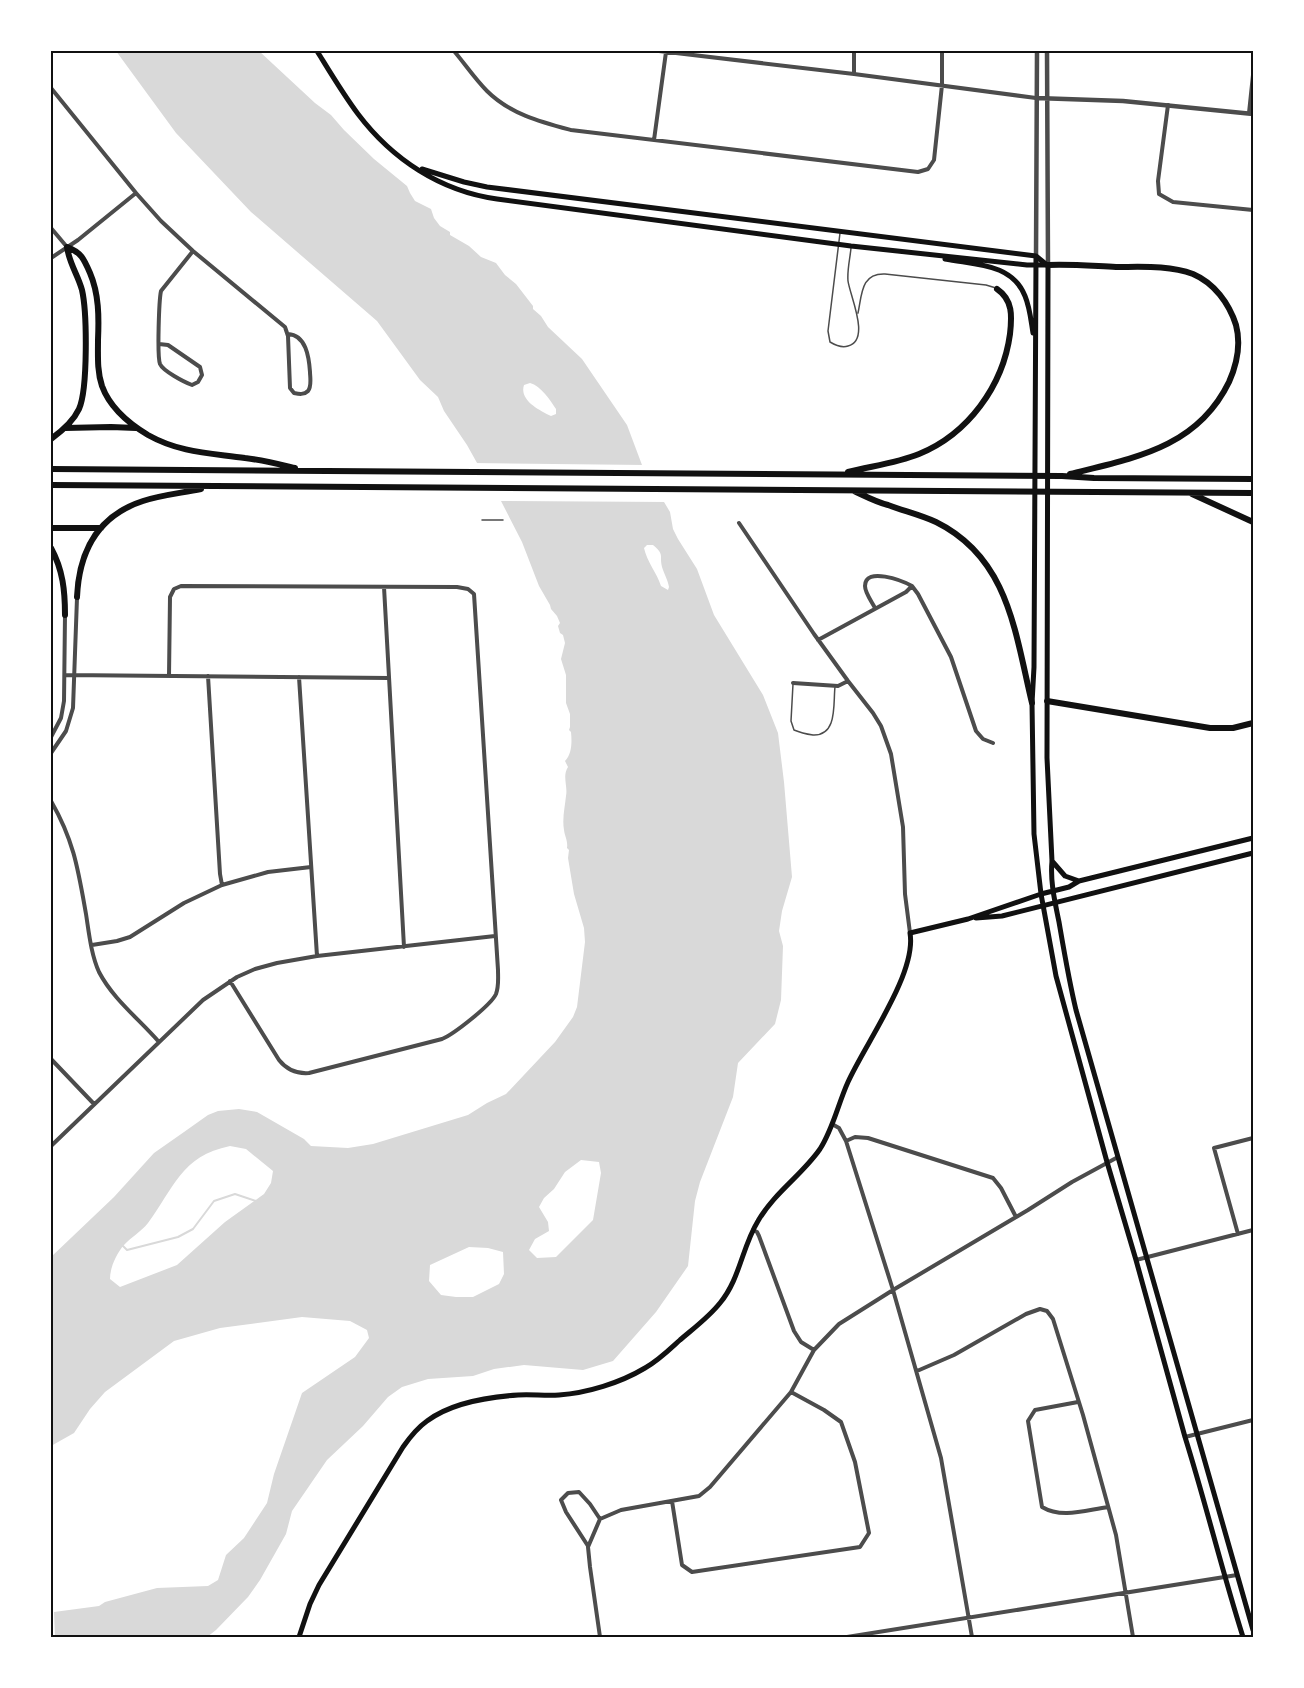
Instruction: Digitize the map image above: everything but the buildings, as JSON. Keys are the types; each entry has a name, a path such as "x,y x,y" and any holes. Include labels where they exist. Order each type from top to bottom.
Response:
{"highway":[{"path":"66,247 79,253 95,287 100,380 104,391 119,414 137,428 165,443 186,450 245,458 310,471"},
{"path":"51,439 65,428 78,411 82,396 84,302 81,286 66,247"},
{"path":"1048,266 1167,268 1191,274 1205,281 1222,298 1233,318 1239,339 1237,360 1227,386 1207,415 1190,430 1169,444 1147,454 1120,463 1062,476"},
{"path":"837,474 922,453 957,430 978,409 1000,374 1010,337 1010,303 997,289"},
{"path":"65,428 137,428"},
{"path":"51,469 1253,479"},
{"path":"51,485 1253,493"},
{"path":"77,597 81,563 90,543 101,528 120,512 140,502 214,486"},
{"path":"850,490 943,526 964,541 983,560 997,580 1010,609 1032,703"},
{"path":"1188,492 1253,522"},
{"path":"51,528 101,528"},
{"path":"51,548 63,579 65,615"},
{"path":"1047,701 1210,728 1233,728 1253,723"}],"main road":[{"path":"317,51 362,120 386,145 436,181 473,195 851,246 1048,266"},
{"path":"414,166 476,185 1036,256 1048,266"},
{"path":"579,210 580,199"},
{"path":"920,254 996,268 1008,274 1026,297 1035,342"},
{"path":"1036,256 1033,825 1042,905 1061,1000 1243,1637"},
{"path":"1048,266 1047,701 1048,802 1053,891 1073,998 1253,1630"},
{"path":"299,1637 319,1585 398,1454 419,1427 441,1413 477,1401 516,1395 568,1394 606,1384 644,1369 718,1306 733,1284 759,1218 818,1152 826,1139 850,1077 903,975 910,951 910,933 968,919 1069,887 1079,881 1253,838"},
{"path":"968,919 1002,916 1253,853"},
{"path":"1052,861 1065,876 1079,881"}],"street":[{"path":"454,51 487,92 511,109 534,121 571,130 918,172 928,169 934,160 942,85 942,51"},
{"path":"659,51 1036,98 1123,101 1251,114 1253,75"},
{"path":"854,51 854,74"},
{"path":"1036,51 1036,256"},
{"path":"1047,51 1048,266"},
{"path":"654,141 666,52"},
{"path":"51,88 161,221 193,251 285,327 288,334 290,388 294,393 304,393 310,384 308,351 298,337 288,334"},
{"path":"1168,105 1158,181 1159,194 1173,202 1253,210"},
{"path":"51,258 78,240 136,193"},
{"path":"51,228 66,247"},
{"path":"159,344 168,345 200,368 202,375 198,382 194,385 189,384 162,368 159,344 161,291 193,251"},
{"path":"739,523 818,640 878,720 890,749 903,827 910,933"},
{"path":"875,608 865,588 866,581 871,576 878,575 912,586 951,657 976,730 983,739 993,743"},
{"path":"170,676 170,597 174,589 179,586 457,587 470,590 475,597 498,979 496,993 490,1002 452,1034 442,1039 309,1073 297,1073 283,1065 230,981"},
{"path":"818,640 906,592 912,586"},
{"path":"384,587 404,947"},
{"path":"51,753 71,719 74,702 77,597"},
{"path":"51,737 63,711 65,615"},
{"path":"65,675 389,678"},
{"path":"208,676 222,885"},
{"path":"299,677 317,956"},
{"path":"793,683 835,686 848,681"},
{"path":"51,801 66,828 75,855 97,965 106,984 118,999 159,1042"},
{"path":"92,946 130,937 184,903 222,885 268,872 311,867"},
{"path":"51,1146 203,1000 245,973 265,966 317,956 495,936"},
{"path":"51,1059 94,1104"},
{"path":"832,1124 839,1128 846,1141 893,1290 941,1458 972,1637"},
{"path":"846,1141 855,1137 868,1138 993,1178 1001,1188 1016,1217"},
{"path":"1238,1234 1214,1148 1253,1138"},
{"path":"588,1547 600,1519 621,1510 699,1496 710,1487 791,1392 814,1350 839,1324 1107,1162 1119,1157"},
{"path":"753,1230 759,1236 797,1338 814,1350"},
{"path":"1136,1260 1253,1230"},
{"path":"917,1371 954,1355 1026,1314 1040,1309 1047,1311 1053,1319 1116,1535 1133,1637"},
{"path":"672,1501 682,1565 692,1572 860,1547 868,1533 855,1462 841,1422 791,1392"},
{"path":"1078,1402 1035,1410 1028,1421 1042,1507 1060,1514 1108,1507"},
{"path":"1185,1437 1253,1420"},
{"path":"600,1519 579,1492 568,1493 561,1500 588,1547 600,1637"},
{"path":"847,1637 1237,1575"},
{"path":"883,1631 884,1637"}],"lane":[{"path":"840,231 828,331 830,342 843,346 849,346 855,341 858,329 857,314 848,280 853,232"},
{"path":"857,314 864,285 877,274 986,285 997,289"},
{"path":"482,520 503,520"},
{"path":"793,683 791,721 794,730 802,734 818,735 826,732 832,723 835,686"}],"shaded area":[{"path":"116,51 259,51 331,115 374,159 407,186 415,201 431,209 434,218 440,226 450,232 450,235 469,246 481,257 496,263 516,284 548,327 582,359 627,425 642,465 670,512 673,529 697,569 714,615 763,695 778,733 792,877 779,931 783,946 781,1000 775,1024 738,1063 733,1097 700,1182 695,1201 688,1266 656,1312 613,1361 583,1370 524,1365 494,1369 473,1376 428,1379 402,1387 388,1397 363,1426 327,1460 292,1511 286,1534 260,1580 248,1597 207,1637 55,1637 54,1612 99,1606 105,1602 157,1588 208,1586 218,1580 226,1555 244,1538 267,1503 274,1474 302,1393 355,1357 369,1338 367,1330 350,1321 302,1317 220,1328 174,1341 105,1392 74,1433 51,1446 51,1257 114,1197 154,1153 208,1115 218,1111 239,1109 257,1112 304,1139 311,1146 348,1148 373,1144 468,1115 506,1094 555,1042 573,1017 577,1007 585,942 584,928 574,894 568,858 569,850 563,826 565,774 568,767 565,761 570,751 571,740 570,714 566,703 566,675 561,659 565,643 558,626 560,623 539,586 522,542 501,501 444,411 438,397 420,380 377,321 251,212 176,133","holes":["530,383 541,390 556,409 556,414 551,416 531,404 524,395 524,385","647,545 653,545 660,553 668,590 661,586 644,548","230,1146 246,1149 273,1171 271,1183 264,1194 225,1222 177,1265 120,1287 110,1279 112,1266 118,1253 148,1223 180,1175 200,1157","581,1160 599,1162 601,1173 593,1220 556,1257 537,1258 529,1250 535,1239 549,1231 548,1222 539,1207 565,1172","469,1247 503,1252 504,1274 499,1284 473,1297 441,1295 429,1281 430,1265"]}],"pier":[{"path":"473,463 645,465 668,502 498,501"}],"waterway":[{"path":"123,1246 127,1250 178,1237 193,1229 214,1201 235,1194 256,1201"}]}
